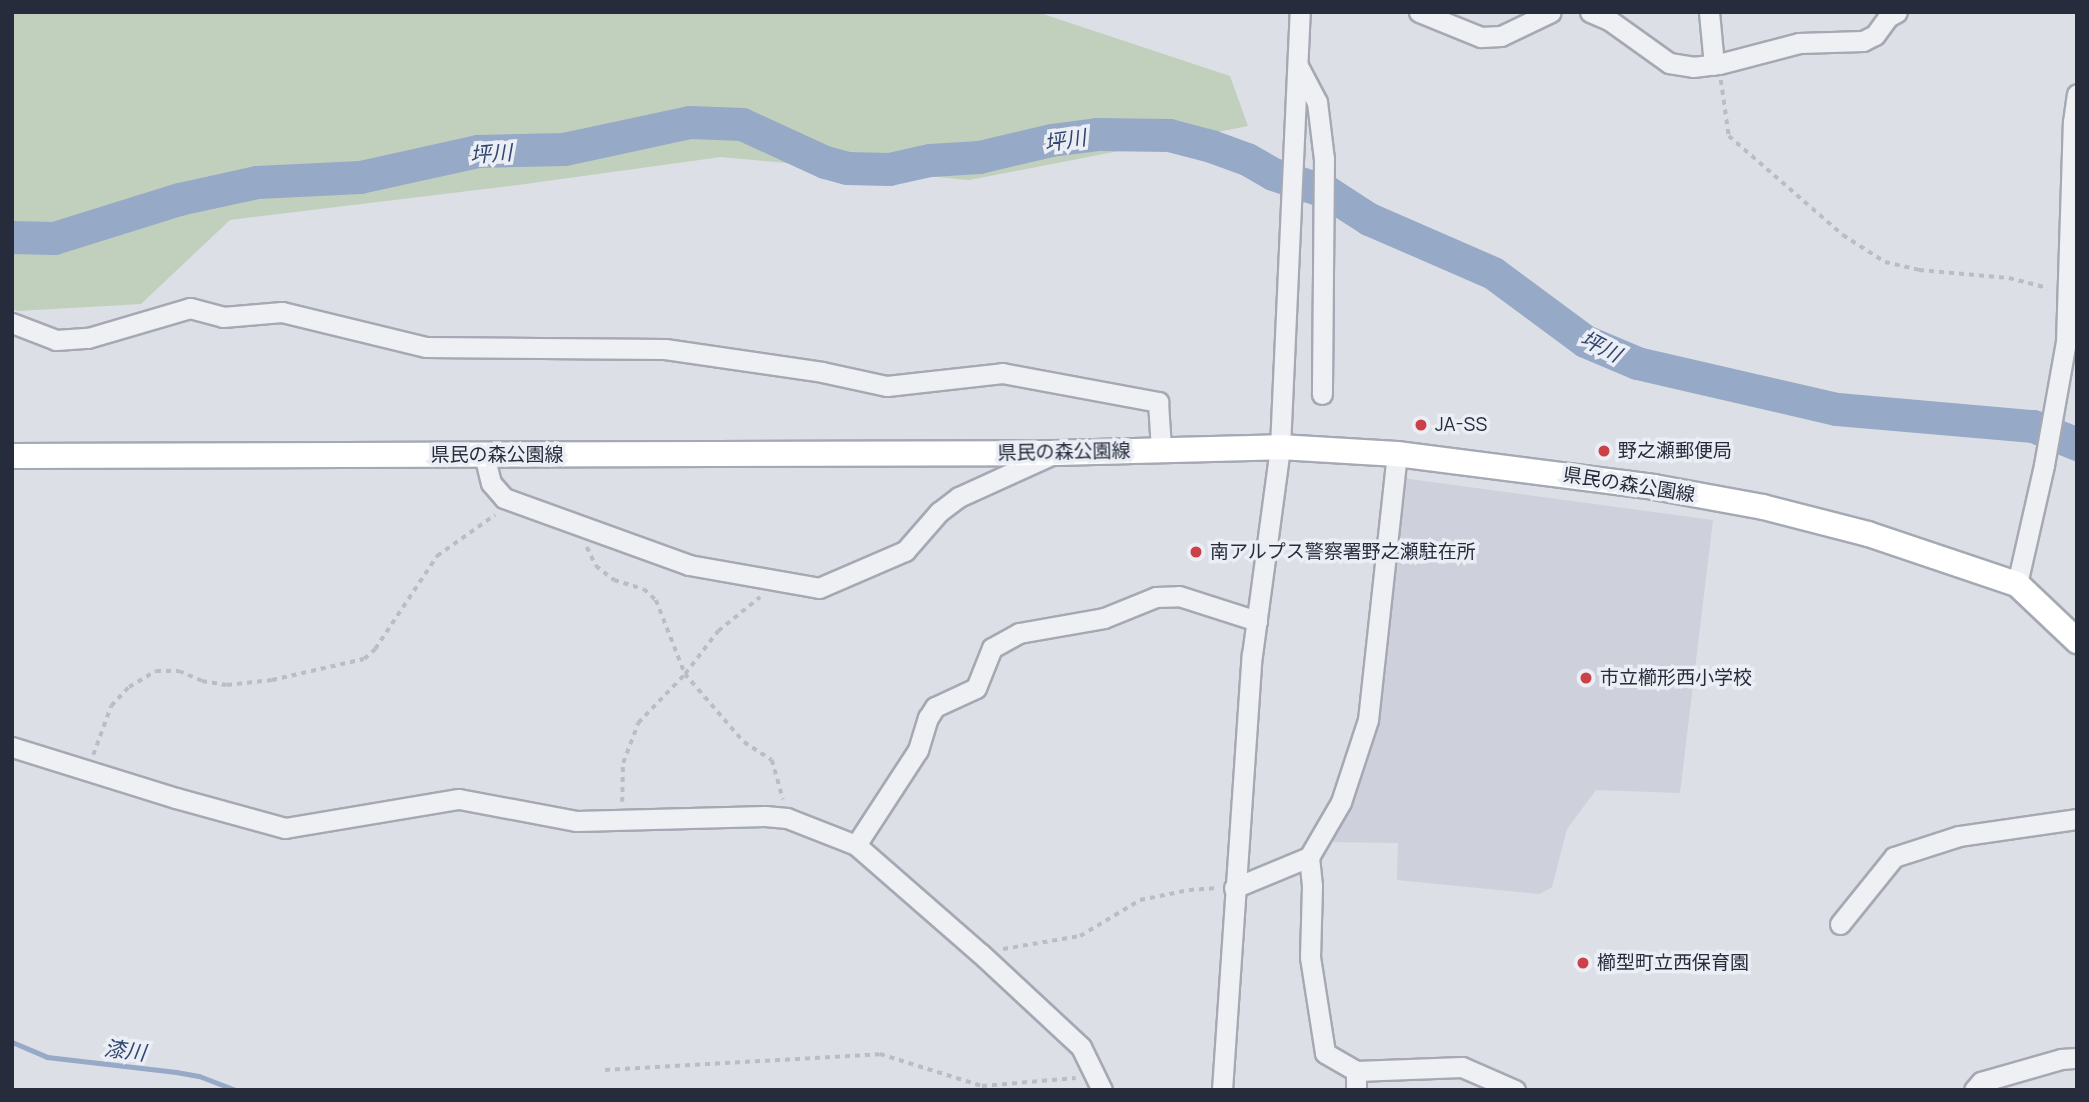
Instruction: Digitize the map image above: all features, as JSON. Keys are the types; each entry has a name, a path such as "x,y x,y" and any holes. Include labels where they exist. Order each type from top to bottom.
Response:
{"main road":[{"name":"県民の森公園線","path":"12,456 1056,453 1280,447 1397,454 1603,480 1763,506 1868,534 2017,584 2077,641"}],"street":[{"path":"1222,1090 1234,888 1257,621 1280,447 1300,12"},
{"path":"1419,12 1481,37 1501,36 1551,12"},
{"path":"1590,12 1609,20 1669,63 1693,67 1716,65 1799,43 1863,41 1875,35 1888,17 1897,12"},
{"path":"1709,12 1716,65"},
{"path":"1298,65 1317,102 1324,159 1322,394"},
{"path":"2017,584 2044,465 2062,364 2071,341 2067,292 2073,122 2077,94"},
{"path":"12,323 56,340 77,339 191,308 223,317 282,312 426,347 665,349 822,372 887,386 1002,373 1158,402 1161,449"},
{"path":"484,455 491,483 504,498 689,565 819,588 905,551 939,512 959,497 1056,453"},
{"path":"1397,454 1368,720 1341,802 1309,857 1312,886 1310,957 1325,1053 1356,1080 1462,1068 1516,1090"},
{"path":"856,845 908,766 936,707 975,688 992,648 1019,633 1104,618 1156,597 1179,596 1257,621"},
{"path":"12,747 285,828 460,799 577,821 765,816 787,818 856,845 981,953 1081,1047 1098,1081"},
{"path":"1840,924 1894,858 1959,836 2077,819"},
{"path":"1234,888 1309,857"},
{"path":"1974,1090 1981,1082 2061,1059 2077,1058"}],"path":[{"path":"1716,65 1729,136 1843,235 1885,262 1919,270 2008,278 2067,292"},
{"path":"88,771 111,706 129,687 156,671 179,671 202,681 227,685 272,680 364,659 375,649 437,556 514,501"},
{"path":"578,526 596,566 614,580 644,589 656,600 685,674 744,742 772,760 787,818"},
{"path":"622,821 623,763 638,723 685,674 718,631 778,582"},
{"path":"981,953 1080,936 1140,900 1189,890 1234,888"},
{"path":"605,1070 880,1054 982,1086 1098,1081"}],"shaded area":[{"path":"1402,478 1713,520 1680,793 1596,790 1567,829 1552,887 1540,894 1397,880 1398,843 1324,842 1354,790"}],"green space":[{"path":"12,12 1037,12 1230,76 1248,126 969,180 721,157 230,220 141,304 17,311 12,309"}],"waterway":[{"name":"坪川","path":"12,237 54,238 179,199 257,182 360,177 477,151 564,149 690,122 742,124 825,162 847,168 889,169 930,160 979,157 1051,140 1097,134 1169,135 1211,146 1247,159 1273,174 1327,192 1369,219 1493,273 1585,341 1637,363 1837,409 2033,426 2077,444"},
{"name":"漆川","path":"12,1042 47,1057 199,1076 235,1090"}],"place":[{"name":"JA-SS","path":"1421,425"},
{"name":"野之瀬郵便局","path":"1604,451"},
{"name":"南アルプス警察署野之瀬駐在所","path":"1196,552"},
{"name":"市立櫛形西小学校","path":"1586,678"},
{"name":"櫛型町立西保育園","path":"1583,963"}]}
